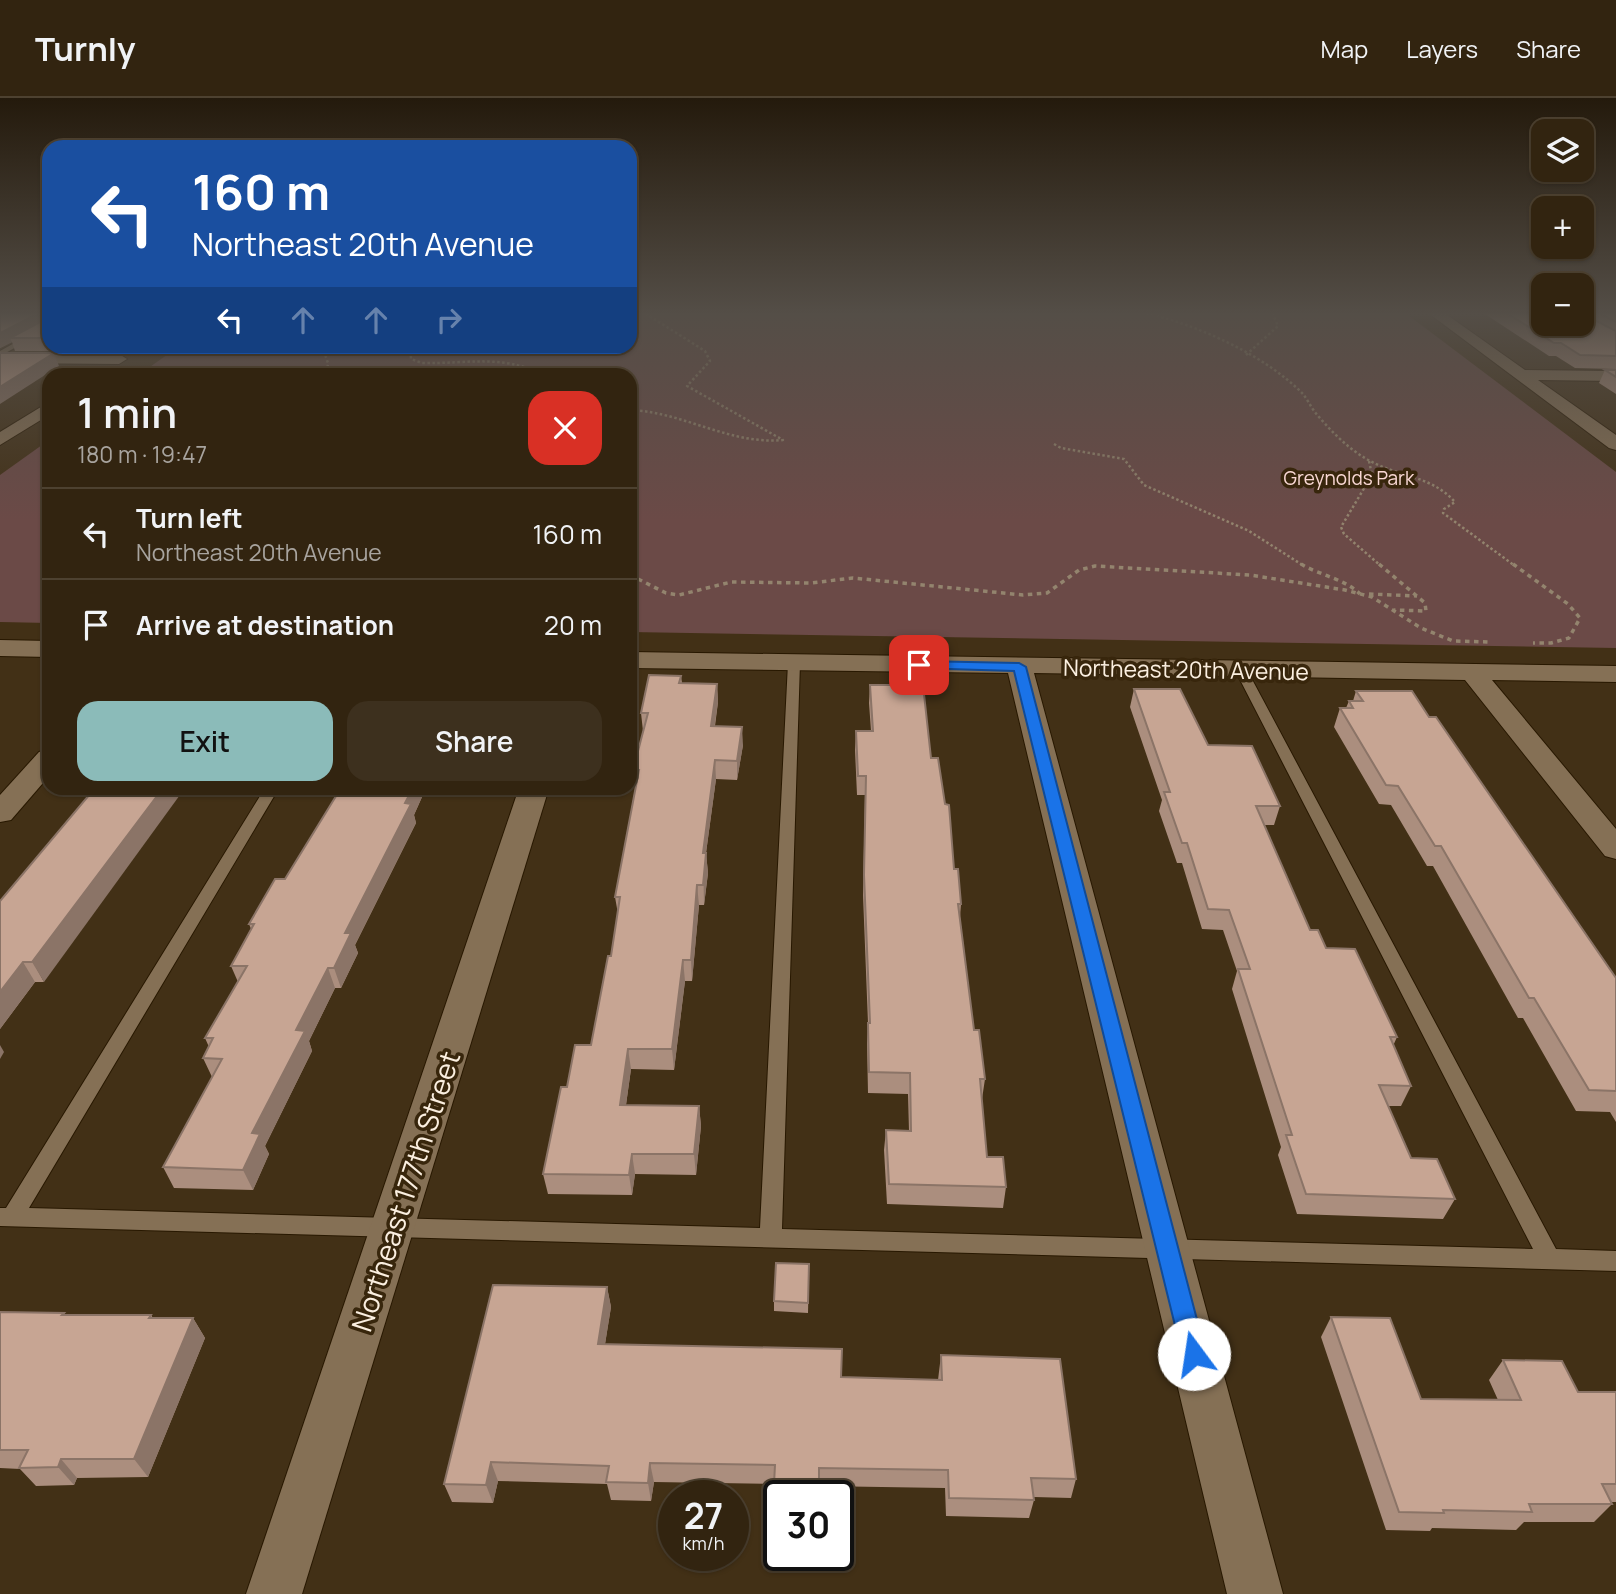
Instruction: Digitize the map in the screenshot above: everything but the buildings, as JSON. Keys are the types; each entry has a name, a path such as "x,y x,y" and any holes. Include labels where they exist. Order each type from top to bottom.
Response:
{"street":[{"path":"1530,382 1616,444"},
{"path":"0,440 42,412"},
{"path":"0,648 42,649"},
{"name":"Northeast 20th Avenue","path":"637,660 1616,674"},
{"path":"1019,667 1255,1594"},
{"path":"1472,672 1616,849"},
{"path":"0,813 42,766"},
{"name":"Northeast 177th Street","path":"274,1594 532,795"}],"lane":[{"path":"771,1237 794,663"},
{"path":"1241,670 1549,1258"},
{"path":"6,1217 268,795"},
{"path":"6,1217 1616,1261"}],"path":[{"path":"637,410 673,414 740,440 765,444 783,440 687,386 689,382"},
{"path":"1287,382 1305,396 1330,429 1369,461 1435,482 1455,502 1444,509 1443,513 1568,604 1580,618 1569,638 1551,643 1527,643"},
{"path":"1054,444 1070,450 1124,459 1144,485 1249,531 1315,573 1354,588 1359,594 1417,596"},
{"path":"1369,461 1371,475 1341,527 1344,534 1425,603 1426,611 1393,610"},
{"path":"637,579 666,593 679,594 730,582 811,583 853,578 1023,595 1047,593 1079,570 1114,565 1298,581 1372,597 1421,628 1453,640 1491,642"}],"green space":[{"name":"Greynolds Park","path":"637,382 1497,382 1616,472 1616,648 637,632"},
{"path":"42,445 42,623 0,622 0,475"}],"route":[{"path":"919,665 1019,667 1194,1354"}]}
